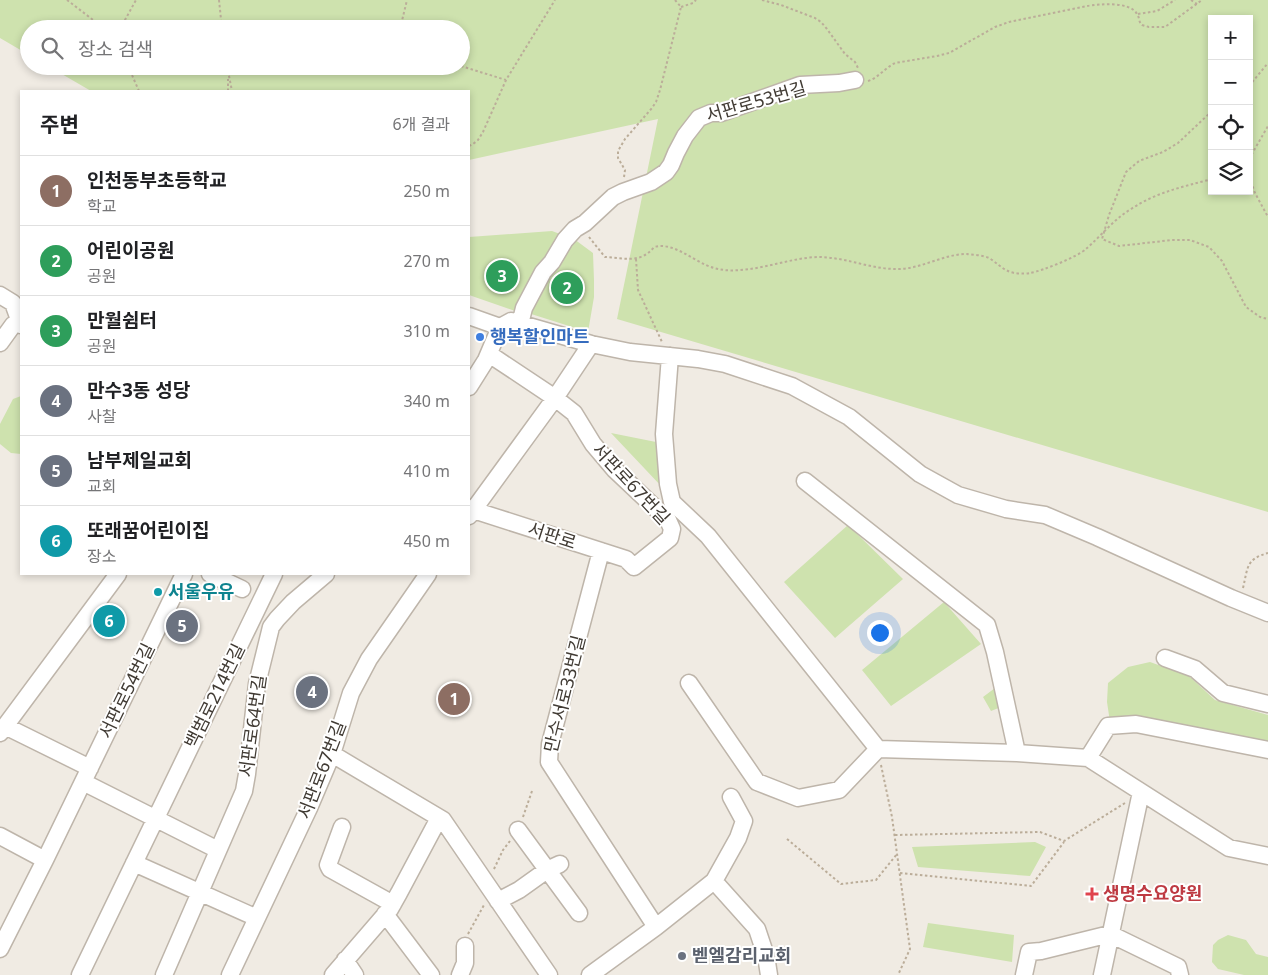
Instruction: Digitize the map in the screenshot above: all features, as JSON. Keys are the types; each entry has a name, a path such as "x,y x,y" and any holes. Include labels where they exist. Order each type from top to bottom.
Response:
{"street":[{"name":"서판로53번길","path":"520,324 524,308 543,272 552,262 565,240 613,198 623,192 651,182 666,172 685,136 699,118 711,113 721,113 800,85 839,83 861,77"},
{"path":"0,295 14,303 20,322"},
{"path":"470,316 500,327"},
{"path":"470,385 489,354 500,327 511,321 591,344 630,352 698,358 724,364 792,386 849,417 920,474 958,495 1006,509 1045,515 1268,613"},
{"path":"0,343 13,325 17,323 20,324"},
{"path":"470,511 555,398 591,344"},
{"path":"489,354 555,398"},
{"path":"670,356 664,434 668,484 672,502 708,536 878,749"},
{"name":"서판로67번길","path":"555,398 574,413 593,444 615,470 668,520 672,529 670,538 634,567"},
{"path":"805,482 987,625 1017,753"},
{"name":"서판로","path":"470,511 626,559 634,567"},
{"name":"만수서로33번길","path":"601,551 550,744 549,762 656,927"},
{"path":"117,575 3,729 87,775 156,818 218,850"},
{"name":"서판로54번길","path":"0,949 46,860 184,575"},
{"path":"212,575 242,589"},
{"name":"백범로214번길","path":"80,975 274,575"},
{"name":"서판로64번길","path":"164,975 244,791 257,684 271,627 277,618 297,598 325,575"},
{"name":"서판로67번길","path":"230,975 309,808 332,754 351,693 369,659 427,575"},
{"path":"1165,658 1195,669 1223,693 1268,704"},
{"path":"689,683 756,782 798,798 839,790 878,749 1017,753 1088,758 1229,848 1268,856"},
{"path":"1088,758 1108,726 1136,724 1268,750"},
{"path":"332,754 443,820 549,975"},
{"path":"1102,975 1141,792"},
{"path":"590,975 656,927 714,881 738,838 744,821 731,797"},
{"path":"333,975 389,909 439,818"},
{"path":"342,827 328,865 330,869 389,909 431,975"},
{"path":"518,830 554,867 579,913"},
{"path":"0,836 46,860"},
{"path":"134,863 257,918"},
{"path":"498,902 554,867"},
{"path":"714,881 758,929 766,956 769,975"},
{"path":"1024,975 1028,952 1041,951 1110,934 1178,967 1180,975"},
{"path":"460,975 464,963 465,946"},
{"path":"345,960 355,975"}],"path":[{"path":"67,0 93,20"},
{"path":"125,20 136,0"},
{"path":"219,0 221,20"},
{"path":"402,20 407,0"},
{"path":"470,146 478,140 483,132 506,80 554,0"},
{"path":"675,0 681,7"},
{"path":"681,7 696,0"},
{"path":"762,0 781,5 821,22 845,54 855,62 861,77 874,79 889,66 949,53 995,27 1009,22 1099,4 1116,4 1132,9 1138,14 1139,22 1142,25 1165,27 1202,0"},
{"path":"1138,14 1157,11 1174,0"},
{"path":"1191,0 1196,4"},
{"path":"642,185 625,179 625,170 618,158 618,151 625,139 643,120 656,102 681,7"},
{"path":"1253,81 1268,63"},
{"path":"470,69 506,80"},
{"path":"132,75 139,90"},
{"path":"228,76 228,90"},
{"path":"228,76 232,90"},
{"path":"1208,116 1178,143 1163,152 1139,161 1126,172 1109,215 1102,239 1119,246 1172,240 1190,240 1209,247 1222,261 1246,307 1260,317 1268,319"},
{"path":"1253,152 1268,126"},
{"path":"580,226 604,257 636,259 647,254 654,247 664,245 708,266 725,270 752,268 819,257 901,269 968,254 988,257 1008,271 1022,274 1039,270 1077,255 1087,248 1118,218 1150,198 1163,192 1208,180"},
{"path":"1253,187 1268,217"},
{"path":"636,259 638,290 660,340 670,356"},
{"path":"1240,602 1250,562 1257,556 1268,553"},
{"path":"878,749 895,835 910,949 898,975"},
{"path":"465,946 467,936 482,910 487,897 488,886 503,850 518,830 532,791"},
{"path":"900,873 1031,886 1064,841 1141,792"},
{"path":"895,835 1040,832 1064,841"},
{"path":"787,839 841,884 876,880 897,854"}],"green space":[{"path":"0,0 1268,0 1268,512 617,319 658,119 470,160 470,90 89,90 63,75 470,75 470,20 20,20 20,50 0,38"},
{"path":"552,231 560,234 518,312 470,295 470,237"},
{"path":"574,239 593,253 594,297 588,332 528,313 547,277"},
{"path":"20,396 20,454 11,453 0,444 0,424 13,399"},
{"path":"611,433 661,443 662,487"},
{"path":"848,525 903,579 835,638 784,582"},
{"path":"944,602 981,644 891,706 862,670"},
{"path":"1150,662 1189,676 1215,700 1268,715 1268,748 1110,722 1107,702 1108,683 1128,667"},
{"path":"995,688 1006,705 991,711 983,697"},
{"path":"1035,842 1046,847 1030,876 918,867 912,847"},
{"path":"928,923 1014,935 1012,962 923,947"},
{"path":"1228,935 1246,940 1256,954 1268,957 1268,975 1244,975 1218,969 1212,962 1213,945"}],"place":[{"name":"만월쉼터","path":"502,276"},
{"name":"어린이공원","path":"567,288"},
{"name":"행복할인마트","path":"480,337"},
{"name":"서울우유","path":"158,592"},
{"name":"또래꿈어린이집","path":"109,621"},
{"name":"남부제일교회","path":"182,626"},
{"name":"만수3동 성당","path":"312,692"},
{"name":"인천동부초등학교","path":"454,699"},
{"name":"생명수요양원","path":"1092,894"},
{"name":"벧엘감리교회","path":"682,956"}]}
